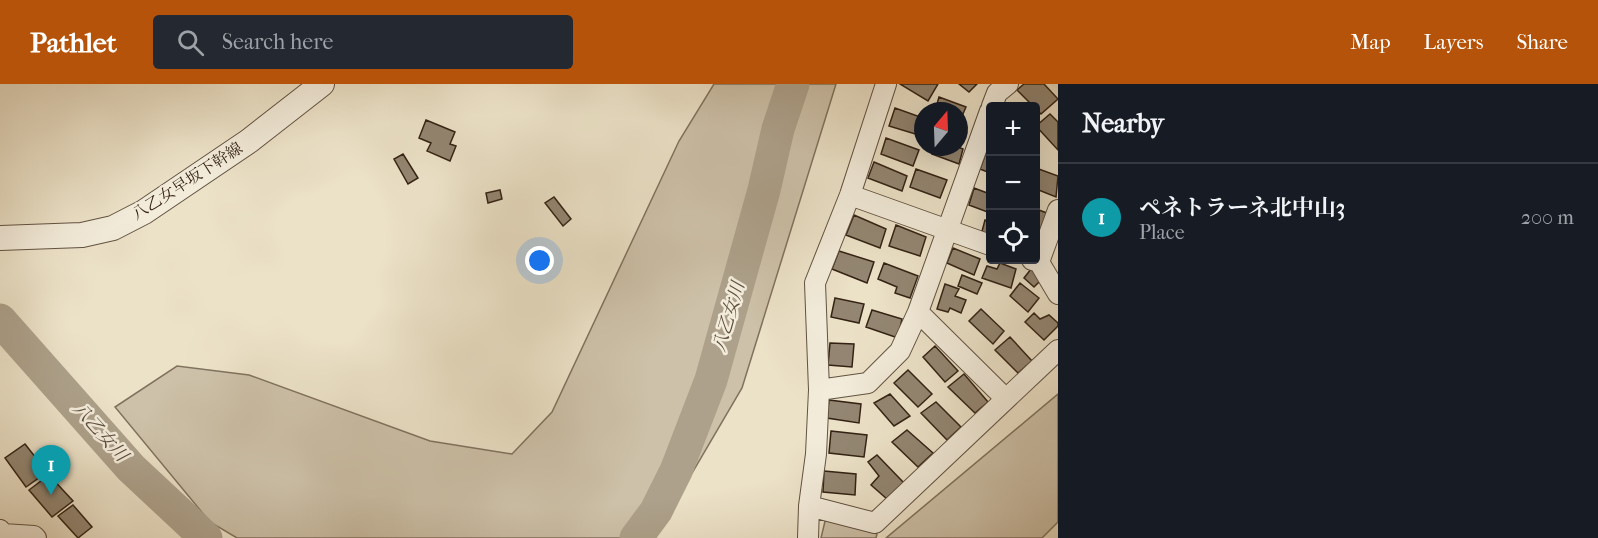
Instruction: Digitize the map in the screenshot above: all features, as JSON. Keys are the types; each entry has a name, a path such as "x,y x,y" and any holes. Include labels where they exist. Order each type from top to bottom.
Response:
{"street":[{"name":"八乙女早坂下幹線","path":"0,238 82,235 113,228 144,212 249,141 322,84"},
{"path":"808,538 819,390 815,283 850,195 886,84"},
{"path":"994,102 997,93 1008,84"},
{"path":"819,390 867,383 900,351 918,312 986,122"},
{"path":"850,195 986,244"},
{"path":"1040,252 1058,210"},
{"path":"1038,264 1058,294"},
{"path":"918,312 1006,399"},
{"path":"809,506 875,523 1058,350"},
{"path":"0,530 3,534 36,538"}],"shaded area":[{"path":"714,84 836,84 742,388 654,538 237,538 210,522 115,407 177,366 249,375 430,441 512,454 552,412 679,141"},
{"path":"1058,394 1058,522 1042,538 886,538"},
{"path":"826,517 877,534 876,538 821,538"}],"building":[{"path":"900,84 938,84 928,101"},
{"path":"959,84 977,84 969,92"},
{"path":"1024,84 1044,84 1058,99 1041,114 1040,102 1029,102 1017,90"},
{"path":"939,97 952,102 938,102"},
{"path":"895,108 914,115 914,134 889,126"},
{"path":"1050,114 1058,122 1058,150 1040,130 1040,123"},
{"path":"426,120 455,132 450,144 456,146 450,161 427,151 431,143 419,138"},
{"path":"886,138 914,148 914,156 917,156 913,166 881,154"},
{"path":"986,153 986,171 980,169"},
{"path":"403,154 418,178 408,184 394,159"},
{"path":"937,156 961,156 959,164"},
{"path":"874,162 907,176 902,191 868,178"},
{"path":"916,169 947,180 940,198 910,187"},
{"path":"1040,169 1058,176 1056,197 1040,191"},
{"path":"974,188 986,192 986,211 969,205"},
{"path":"500,190 502,199 488,203 486,193"},
{"path":"554,197 571,219 563,226 545,203"},
{"path":"1040,210 1047,213 1040,232"},
{"path":"854,215 886,229 880,248 846,235"},
{"path":"985,220 986,237 981,235"},
{"path":"896,225 926,237 920,256 889,246"},
{"path":"953,248 980,259 974,275 947,263"},
{"path":"839,251 874,262 867,283 832,269"},
{"path":"884,263 918,276 910,298 895,293 897,287 878,279"},
{"path":"1000,264 1003,264 1016,269 1011,288 982,278 987,266 997,269"},
{"path":"1031,269 1042,279 1034,287 1024,278"},
{"path":"962,275 982,283 977,294 958,286"},
{"path":"1020,283 1039,298 1028,312 1010,296"},
{"path":"945,284 959,289 955,296 966,300 961,313 950,308 948,312 937,309"},
{"path":"835,298 864,304 859,323 831,317"},
{"path":"981,309 1004,331 993,344 969,321"},
{"path":"872,310 902,319 898,338 866,327"},
{"path":"1034,313 1040,319 1049,315 1058,323 1058,326 1044,340 1025,322"},
{"path":"1010,337 1032,361 1018,373 995,350"},
{"path":"830,343 854,344 852,367 828,365"},
{"path":"935,346 958,371 945,382 923,357"},
{"path":"908,370 932,394 918,407 894,383"},
{"path":"964,374 988,402 975,413 948,387"},
{"path":"890,394 910,416 894,426 874,403"},
{"path":"829,400 861,404 859,423 827,418"},
{"path":"936,402 961,427 947,440 921,413"},
{"path":"907,430 933,453 918,467 892,442"},
{"path":"831,431 867,435 864,457 829,453"},
{"path":"25,444 47,472 26,487 5,458"},
{"path":"877,455 904,483 887,499 871,485 879,476 868,462"},
{"path":"824,471 856,474 855,495 823,492"},
{"path":"49,475 73,501 52,517 29,490"},
{"path":"73,505 92,527 78,538 58,516"}],"waterway":[{"name":"八乙女川","path":"636,538 656,511 676,471 711,380 764,190 778,129 793,84"},
{"name":"八乙女川","path":"0,320 131,468 206,538"}],"place":[{"name":"ペネトラーネ北中山3","path":"51,495"}]}
